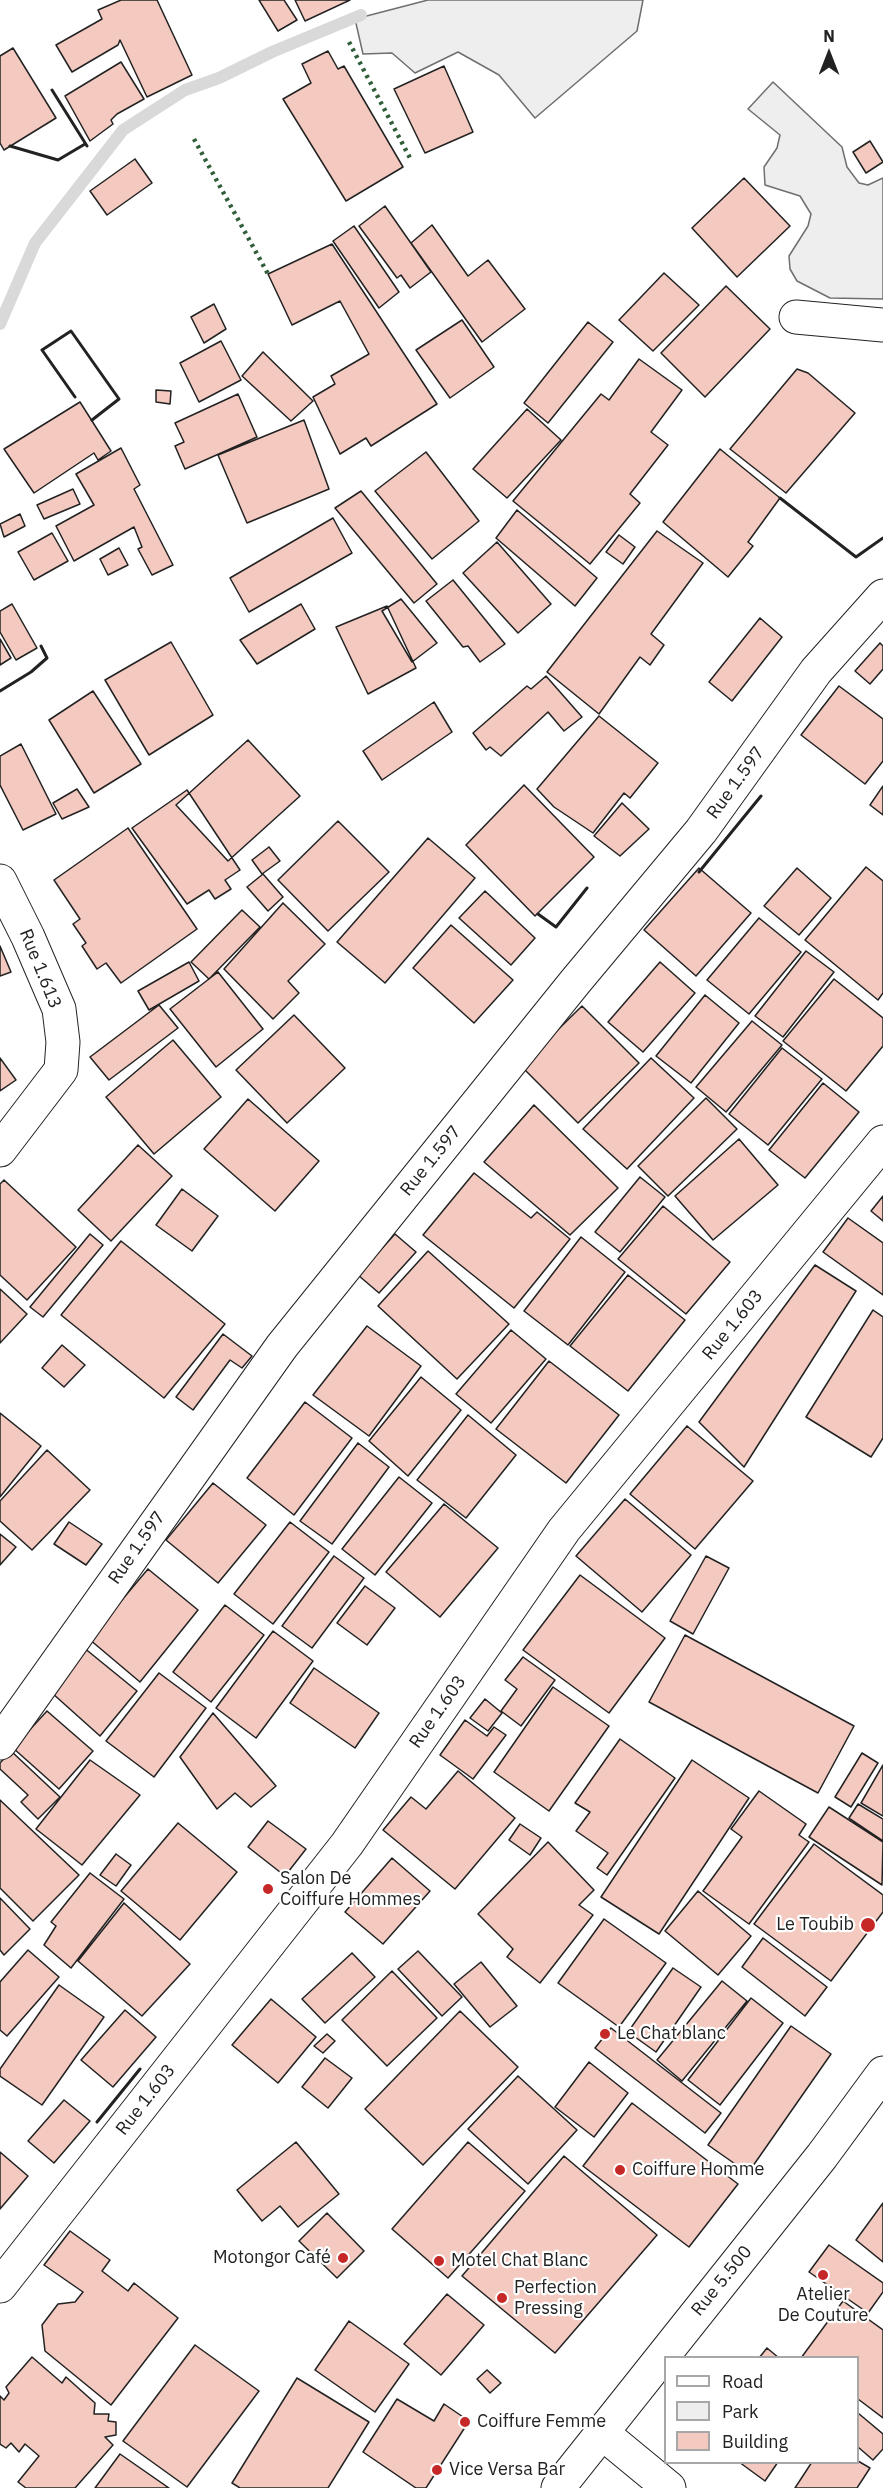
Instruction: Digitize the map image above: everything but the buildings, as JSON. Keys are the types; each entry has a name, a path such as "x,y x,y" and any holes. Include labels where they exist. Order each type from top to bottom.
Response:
{"street":[{"path":"796,317 883,324"},
{"name":"Rue 1.597","path":"0,1743 282,1346 575,982 701,831 816,672 883,596"},
{"name":"Rue 1.613","path":"0,881 28,937 58,1009 63,1042 61,1070 0,1150"},
{"name":"Rue 1.603","path":"0,2286 346,1844 564,1530 883,1142"},
{"name":"Rue 5.500","path":"558,2488 822,2156 883,2073"},
{"path":"601,2432 669,2488"}],"green space":[{"path":"428,0 643,0 637,31 535,118 499,75 458,52 415,73 392,53 363,54 355,19"},
{"path":"773,82 842,147 847,167 859,183 868,185 883,178 883,299 830,298 797,281 790,269 789,256 808,226 811,214 800,196 765,185 764,167 777,148 780,135 748,109"}],"waterway":[{"path":"0,324 35,243 123,130 185,90 219,78 272,52 361,15"}],"hedge":[{"path":"349,42 410,158"},
{"path":"194,139 268,274"}],"wall":[{"path":"52,90 87,146"},
{"path":"10,146 58,160 85,144"},
{"path":"75,397 42,350 71,331 119,399 92,420"},
{"path":"780,498 856,557 883,538"},
{"path":"0,691 31,672 47,658 41,646"},
{"path":"699,872 761,796"},
{"path":"538,914 556,927 587,888"},
{"path":"97,2122 140,2069"}],"place":[{"name":"Salon De Coiffure Hommes","path":"268,1889"},
{"name":"Le Toubib","path":"868,1925"},
{"name":"Le Chat blanc","path":"605,2034"},
{"name":"Coiffure Homme","path":"620,2170"},
{"name":"Motongor Café","path":"343,2258"},
{"name":"Motel Chat Blanc","path":"439,2261"},
{"name":"Atelier De Couture","path":"823,2275"},
{"name":"Perfection Pressing","path":"502,2298"},
{"name":"Coiffure Femme","path":"465,2422"},
{"name":"Vice Versa Bar","path":"437,2470"}]}
